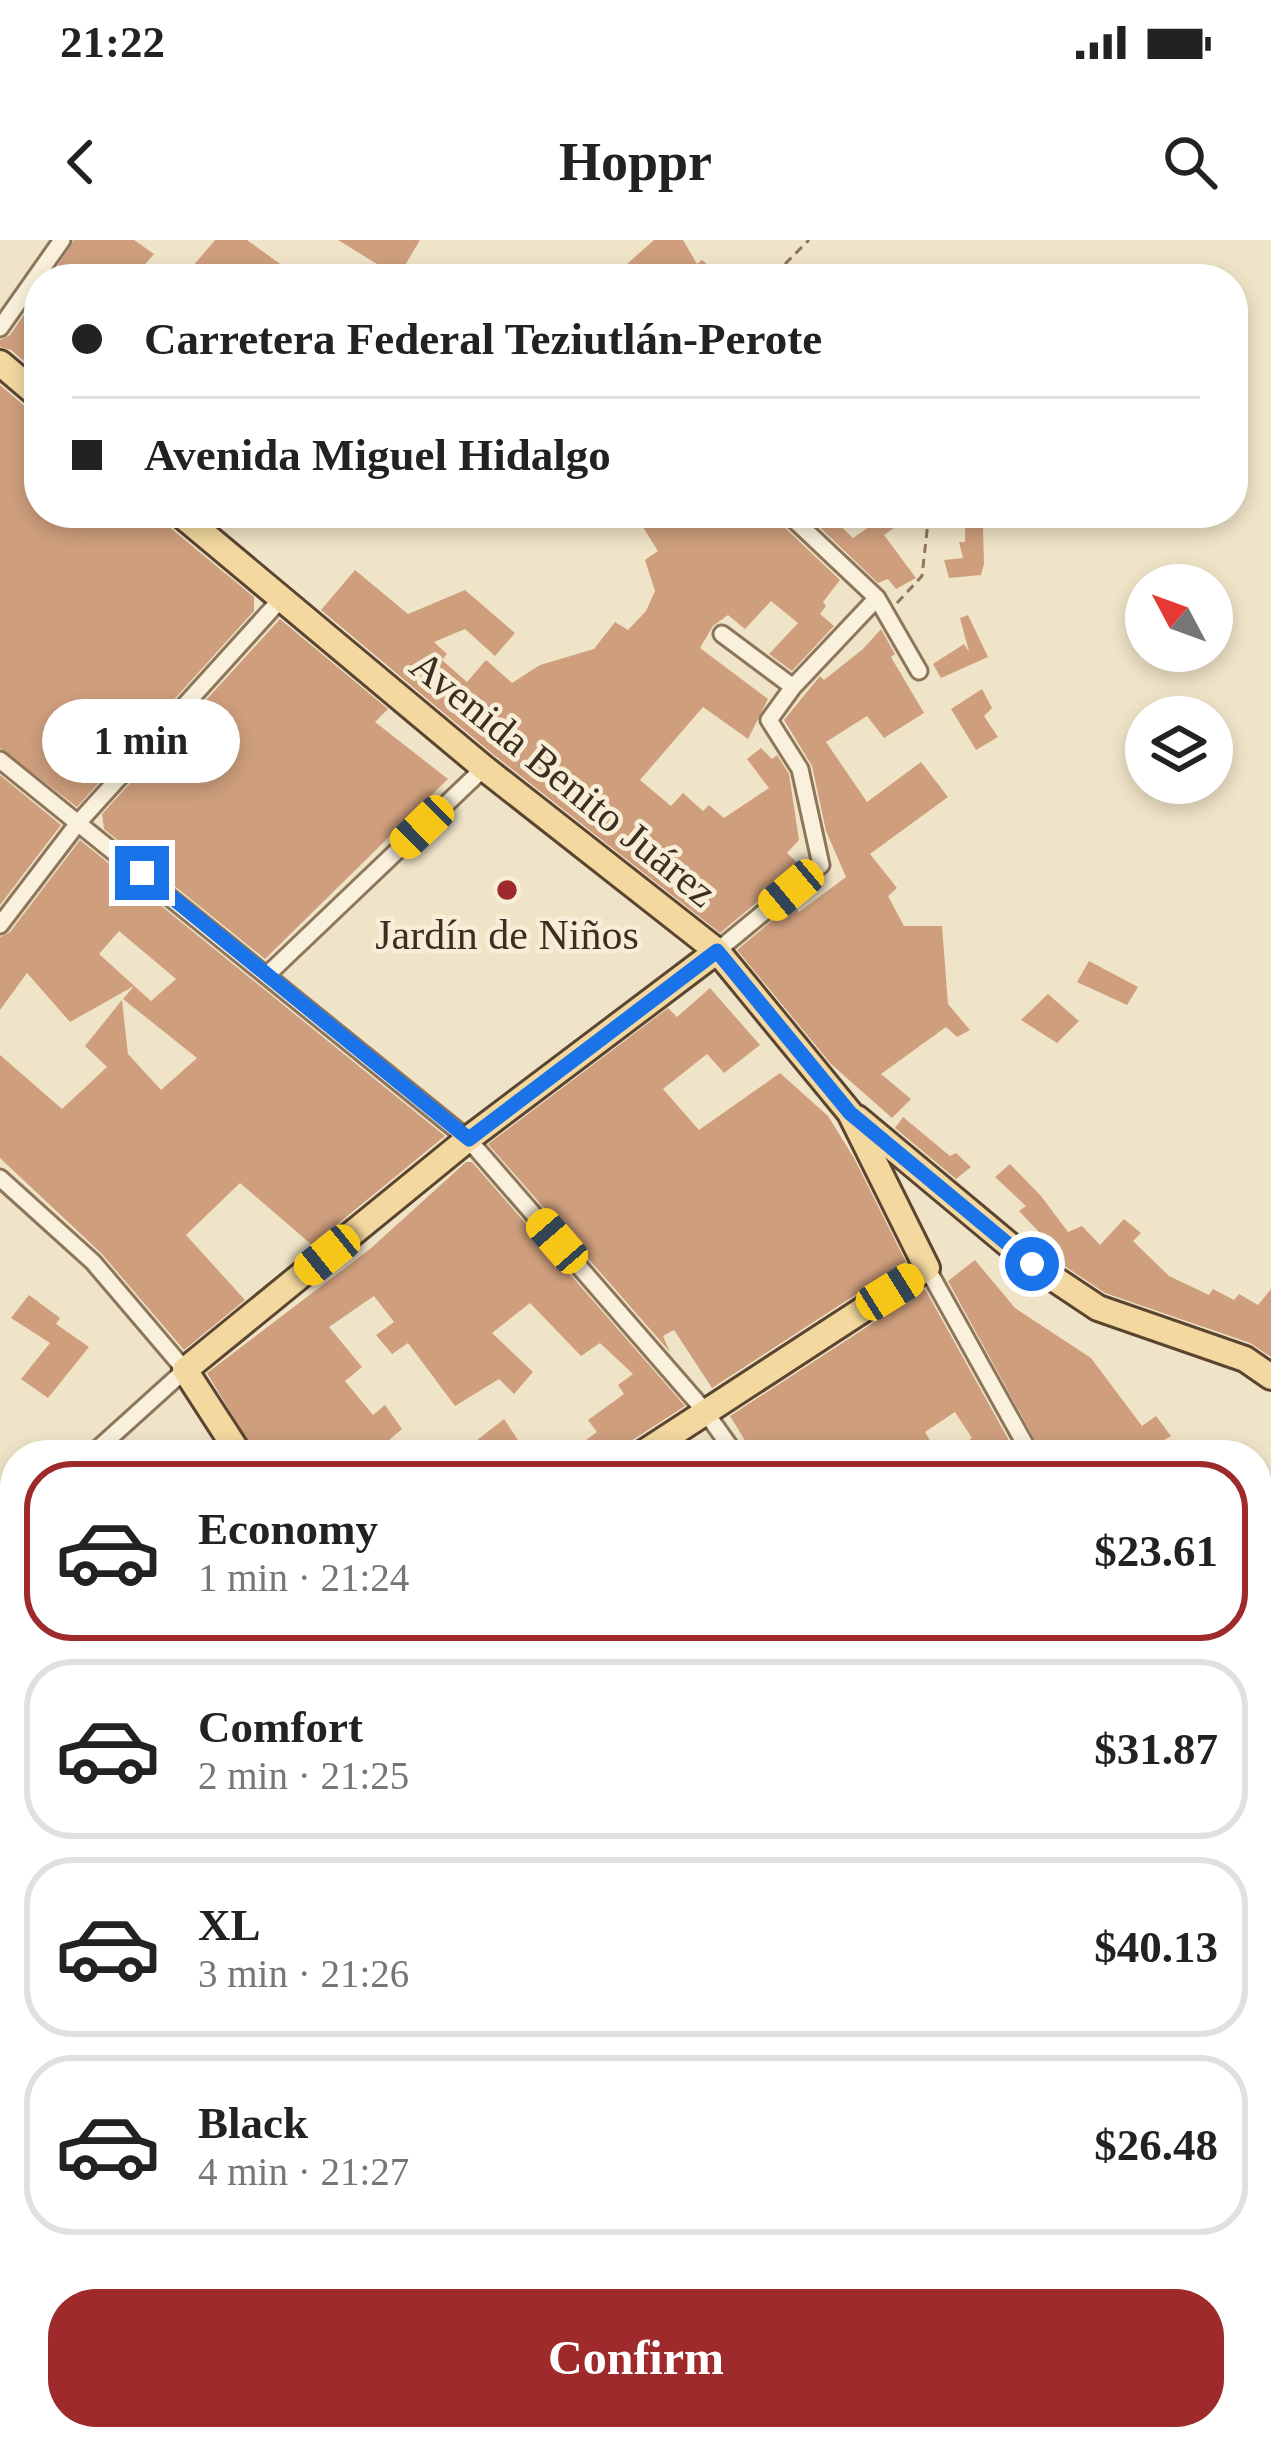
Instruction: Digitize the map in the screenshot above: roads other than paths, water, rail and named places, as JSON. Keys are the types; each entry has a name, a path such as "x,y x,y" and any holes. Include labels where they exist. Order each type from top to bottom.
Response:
{"main road":[{"path":"0,363 24,383"},
{"name":"Avenida Benito Juárez","path":"197,528 484,768 717,951 850,1113 927,1268"},
{"path":"230,1440 185,1370 469,1139 717,951"},
{"path":"850,1113 1032,1264 1098,1308 1245,1359 1271,1377"},
{"path":"661,1440 927,1268"}],"street":[{"path":"0,328 24,294"},
{"path":"803,528 878,598 919,671"},
{"path":"0,925 78,823 281,598"},
{"path":"717,951 820,865 800,769 769,720 793,687 878,598"},
{"path":"722,634 793,687"},
{"path":"0,760 469,1139 725,1440"},
{"path":"268,974 484,768"},
{"path":"0,1178 93,1262 185,1370 108,1440"},
{"name":"Avenida Benito Juárez","path":"927,1268 1023,1440"}],"place":[{"name":"Jardín de Niños","path":"507,890"}]}
